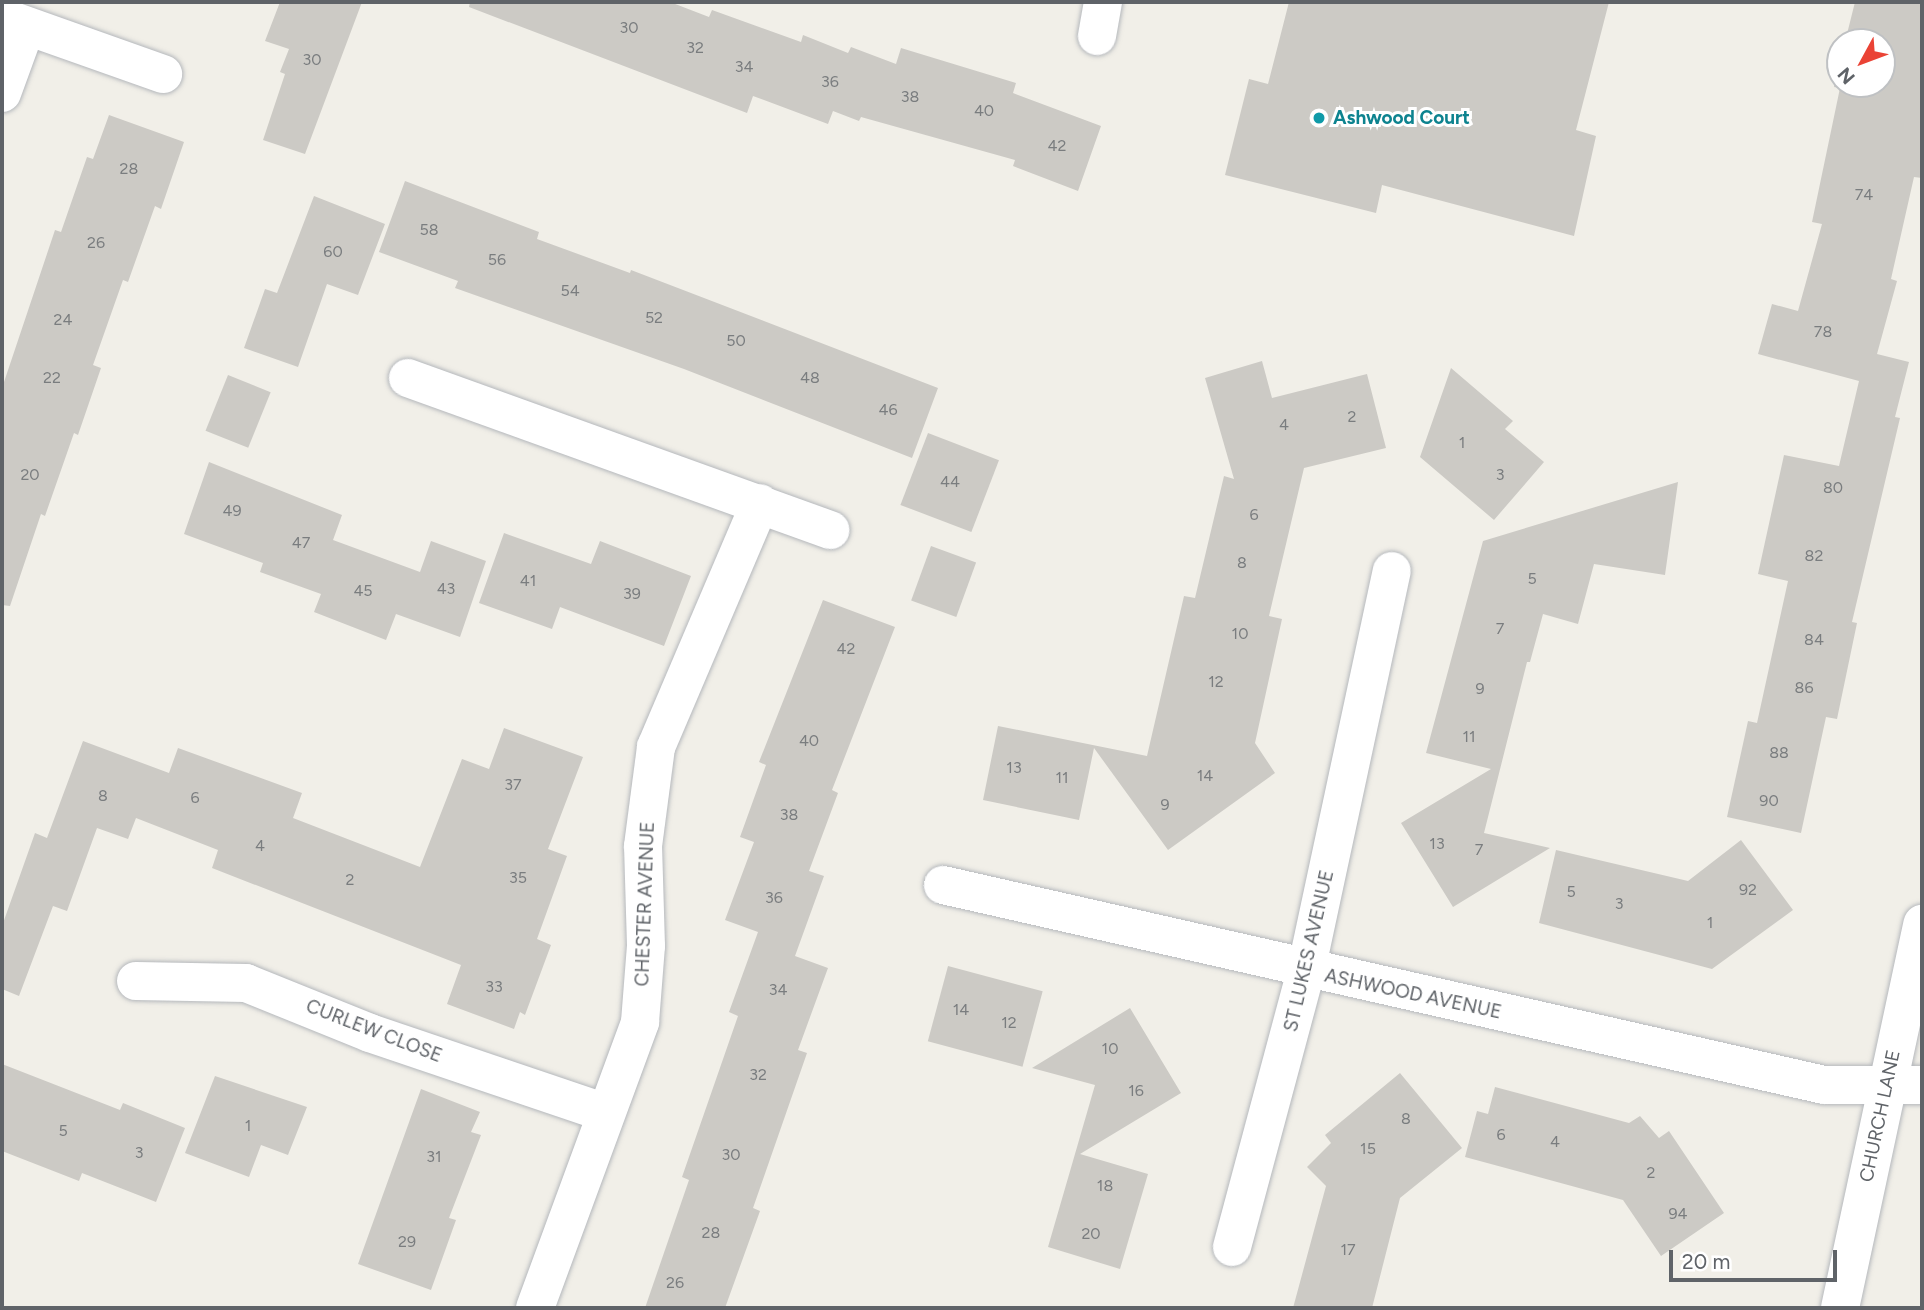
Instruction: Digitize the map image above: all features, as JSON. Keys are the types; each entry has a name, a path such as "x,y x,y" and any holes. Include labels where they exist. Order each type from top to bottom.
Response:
{"street":[{"path":"2,93 14,22 163,74"},
{"path":"408,378 830,530"},
{"name":"CHESTER AVENUE","path":"535,1308 640,1022 646,946 643,846 656,747 761,503"},
{"name":"ST LUKES AVENUE","path":"1232,1247 1306,971 1392,570"},
{"name":"ASHWOOD AVENUE","path":"943,885 1306,971 1824,1085 1904,1086"},
{"name":"CHURCH LANE","path":"1840,1308 1904,1086 1922,924"},
{"name":"CURLEW CLOSE","path":"136,981 246,984 370,1033 606,1112"}],"building":[{"path":"280,2 362,2 305,154 263,140 285,74 280,72 289,49 265,41"},
{"path":"470,2 670,2 709,17 712,10 801,42 803,35 848,53 851,47 896,64 901,48 1016,83 1013,93 1101,126 1078,191 1013,166 1015,160 861,117 859,121 833,111 828,124 753,96 747,113 469,7"},
{"name":"Ashwood Court","path":"1289,2 1609,2 1576,130 1596,136 1574,236 1382,185 1376,213 1225,175 1249,79 1268,84"},
{"path":"1855,2 1922,2 1922,178 1914,177 1891,279 1897,281 1877,354 1909,362 1895,417 1900,418 1852,622 1857,623 1837,719 1826,717 1801,833 1727,817 1748,721 1757,723 1788,581 1758,574 1784,455 1839,466 1859,381 1758,354 1772,304 1798,311 1822,224 1812,222 1838,98 1896,98 1896,28 1848,28"},
{"path":"109,115 184,142 161,209 155,206 128,282 123,280 93,365 101,368 78,435 74,433 45,516 41,514 10,606 2,605 2,388 55,230 61,232 87,157 93,159"},
{"path":"405,181 539,232 537,239 630,273 631,270 938,388 912,458 684,369 455,288 458,281 379,252"},
{"path":"314,196 385,224 358,295 327,284 298,367 244,348 265,289 277,293"},
{"path":"1262,361 1272,398 1367,374 1386,448 1304,468 1269,616 1282,619 1255,743 1275,773 1168,850 1094,748 1079,820 983,800 998,726 1147,756 1184,596 1195,598 1224,476 1234,479 1205,378"},
{"path":"1451,368 1513,421 1505,429 1544,462 1494,520 1420,457"},
{"path":"228,375 271,392 248,448 206,431"},
{"path":"928,433 999,460 971,532 900,505"},
{"path":"209,462 342,515 333,540 420,572 431,541 486,561 460,637 396,614 386,640 314,612 321,594 260,572 263,563 184,534"},
{"path":"1678,482 1665,575 1594,564 1578,624 1543,614 1530,662 1527,662 1484,833 1550,848 1453,907 1401,823 1491,769 1426,753 1483,541"},
{"path":"504,533 591,564 600,541 691,576 664,646 560,607 552,629 479,603"},
{"path":"931,546 976,562 956,617 911,601"},
{"path":"823,600 895,627 832,790 838,793 809,871 824,876 795,956 828,968 798,1050 807,1053 753,1208 760,1211 725,1308 645,1308 689,1180 682,1177 738,1016 729,1012 758,932 725,920 754,842 740,837 766,765 759,762"},
{"path":"504,728 583,757 548,849 567,856 537,939 551,945 525,1015 520,1012 514,1029 447,1004 461,965 212,868 218,850 136,818 128,839 97,828 67,911 53,906 19,996 2,989 2,926 35,833 47,838 83,741 169,773 178,748 302,793 293,818 420,867 462,759 489,769"},
{"path":"1741,840 1793,910 1712,969 1539,923 1556,850 1688,881"},
{"path":"948,966 1043,991 1022,1067 928,1041"},
{"path":"1130,1008 1181,1093 1080,1154 1148,1174 1120,1269 1048,1247 1095,1085 1032,1068"},
{"path":"2,1064 120,1110 123,1103 185,1128 156,1202 82,1173 79,1181 2,1151"},
{"path":"1400,1073 1462,1148 1400,1198 1372,1308 1293,1308 1326,1186 1307,1167 1331,1143 1325,1135"},
{"path":"215,1076 307,1107 288,1155 261,1145 249,1177 185,1153"},
{"path":"1495,1087 1629,1123 1640,1116 1659,1138 1669,1131 1724,1213 1661,1256 1623,1200 1465,1157 1477,1111 1488,1114"},
{"path":"421,1089 480,1112 471,1132 481,1135 449,1218 456,1220 431,1290 358,1264"}],"place":[{"name":"Ashwood Court","path":"1319,118"}]}
